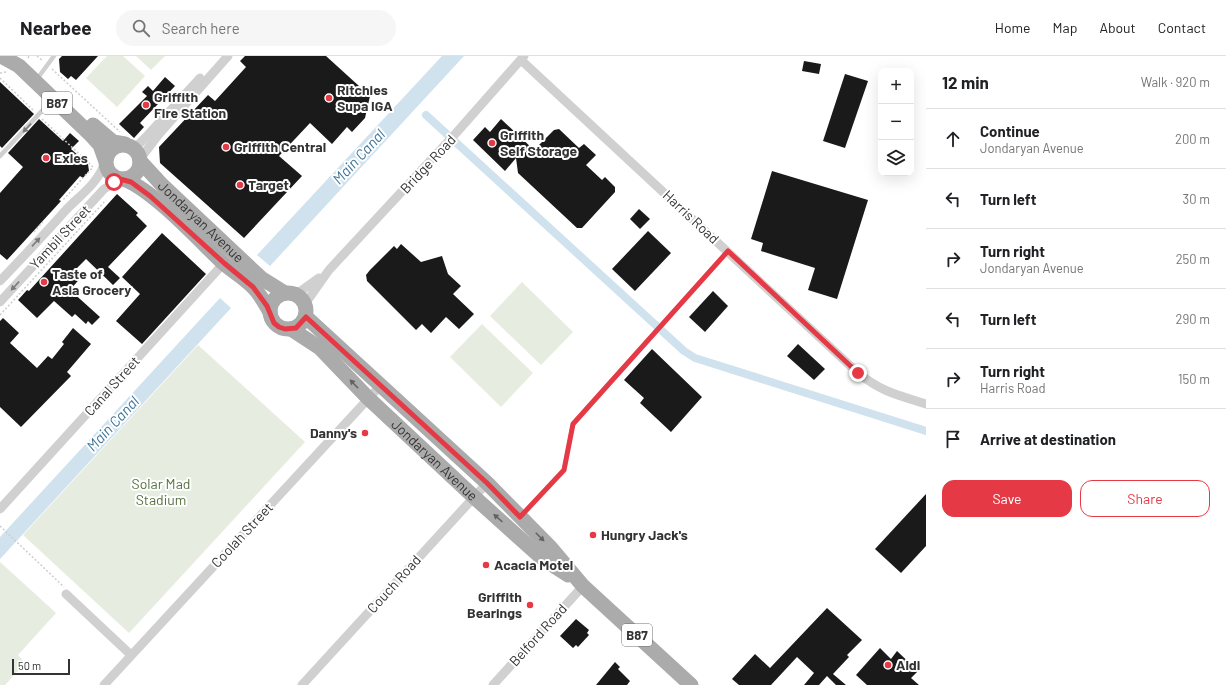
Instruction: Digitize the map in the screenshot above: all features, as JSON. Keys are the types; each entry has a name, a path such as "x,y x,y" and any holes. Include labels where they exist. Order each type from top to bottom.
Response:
{"main road":[{"name":"B87","path":"1,56 20,66 100,145 101,163 110,173 122,179"},
{"name":"B87","path":"26,57 44,70 108,138 113,142 125,141 137,152 140,160"},
{"path":"101,163 114,146 125,141"},
{"path":"122,179 131,177 137,172 140,160"},
{"name":"Jondaryan Avenue","path":"140,160 242,269 257,282 288,293"},
{"name":"Jondaryan Avenue","path":"122,179 138,187 165,208 224,263 242,269"},
{"name":"Jondaryan Avenue","path":"257,282 270,312"},
{"name":"B87","path":"288,293 297,295 306,310"},
{"path":"270,312 271,306 276,298 288,293"},
{"path":"291,330 300,325 306,310"},
{"name":"Jondaryan Avenue","path":"306,310 380,386 487,483 551,548 583,586 691,685"},
{"name":"B87","path":"270,312 271,318 279,327 291,330"},
{"name":"Jondaryan Avenue","path":"291,330 320,348 368,398 543,559 583,586"}],"street":[{"path":"125,141 138,145 146,138 221,56"},
{"path":"140,160 159,134 228,56"},
{"name":"Bridge Road","path":"288,293 301,291 329,270 457,132 523,58"},
{"name":"Harris Road","path":"523,58 858,373 875,386 891,393 926,404"},
{"name":"Yambil Street","path":"0,281 75,201 92,186 102,172 101,163"},
{"name":"Yambil Street","path":"1,300 104,189 122,179"},
{"name":"Canal Street","path":"0,509 224,263"},
{"name":"Bridge Road","path":"306,310 329,270"},
{"name":"Coolah Street","path":"104,685 380,386"},
{"name":"Couch Road","path":"302,685 487,483"},
{"name":"Belford Road","path":"493,685 583,586"},
{"path":"66,594 131,655"}],"lane":[{"path":"44,70 54,56"},
{"path":"0,156 53,99"},
{"path":"520,517 564,470 573,424 728,251"}],"path":[{"path":"37,56 44,70 125,141"},
{"path":"0,78 38,115 101,163"},
{"path":"0,316 107,200"},
{"path":"0,526 65,588 66,594"}],"green space":[{"path":"107,56 123,56 145,76 117,107 86,78"},
{"path":"136,56 165,56 151,70"},
{"path":"522,282 573,332 541,365 490,316"},
{"path":"482,324 533,373 501,407 450,357"},
{"name":"Solar Mad Stadium","path":"198,345 305,442 129,633 23,535"},
{"path":"0,562 56,613 18,655 25,663 5,685 0,685"}],"water":[{"path":"442,56 464,56 270,266 257,255"},
{"name":"Main Canal","path":"220,298 231,308 0,559 0,537"}],"building":[{"path":"62,56 98,56 76,80 71,76 68,79 60,72 59,59"},
{"name":"Griffith Central","path":"245,56 326,56 370,96 365,118 352,132 347,127 332,144 310,123 279,156 302,176 244,238 160,163 159,147 208,95 215,101 246,67 240,61"},
{"path":"804,61 821,64 819,74 802,71"},
{"path":"845,74 868,81 845,148 823,141"},
{"path":"165,77 175,86 140,123 144,127 134,138 119,124 147,96 142,92 148,86 153,91"},
{"path":"0,82 34,114 2,148 0,146"},
{"path":"39,119 63,141 70,133 79,141 71,149 88,164 89,171 83,178 80,176 59,200 61,201 7,260 0,254 0,193 23,167 8,153"},
{"path":"501,119 534,150 554,130 559,129 579,148 584,144 596,155 586,165 602,180 605,177 615,187 615,192 582,228 577,228 518,173 516,158 505,171 473,140 485,127 490,132"},
{"path":"772,171 868,200 837,299 808,290 815,268 761,251 763,243 751,239"},
{"path":"117,194 138,213 136,215 147,226 108,267 120,278 113,285 86,259 76,269 83,275 70,290 100,317 92,325 88,321 86,324 75,314 72,317 54,301 37,318 18,300 27,290 29,291"},
{"path":"639,209 650,219 640,229 630,219"},
{"path":"648,231 671,253 635,291 612,269"},
{"path":"162,233 206,274 142,344 116,321 140,294 122,277"},
{"path":"401,244 421,262 442,256 448,274 461,286 453,294 474,314 459,329 446,317 431,333 422,324 416,330 367,281 366,275 370,270 394,246 397,249"},
{"path":"713,291 728,306 705,332 689,317"},
{"path":"3,318 19,333 10,343 37,368 48,356 52,359 64,344 62,342 73,328 91,344 67,372 71,376 21,427 0,407 0,321"},
{"path":"798,344 825,369 814,380 787,356"},
{"path":"652,349 702,397 671,432 640,403 644,398 624,380"},
{"path":"926,494 926,546 901,573 875,549"},
{"path":"827,608 862,640 847,655 849,657 833,674 846,685 836,685 827,676 819,685 804,685 814,673 797,657 771,685 739,685 732,679 755,654 770,668"},
{"path":"576,619 589,630 587,633 589,635 578,647 576,645 573,648 560,636"},
{"name":"Aldi","path":"880,648 891,659 897,651 918,671 911,678 919,685 867,685 856,675"},
{"path":"615,662 620,667 618,669 630,681 627,685 596,685"}],"waterway":[{"path":"426,115 684,351 695,358 926,431"}],"place":[{"name":"Ritchies Supa IGA","path":"329,98"},
{"name":"Griffith Fire Station","path":"146,105"},
{"name":"Griffith Self Storage","path":"492,143"},
{"name":"Griffith Central","path":"226,147"},
{"name":"Exies","path":"46,158"},
{"name":"Target","path":"240,185"},
{"name":"Taste of Asia Grocery","path":"44,282"},
{"name":"Danny's","path":"365,433"},
{"name":"Hungry Jack's","path":"593,535"},
{"name":"Acacia Motel","path":"486,565"},
{"name":"Griffith Bearings","path":"530,605"},
{"name":"Aldi","path":"888,665"}],"route":[{"path":"114,182 120,179 131,182 165,208 224,263 253,287 262,297 270,312 271,318 279,327 291,330 300,325 306,317 423,426 487,483 520,517 564,470 573,424 728,251 858,373"}]}
